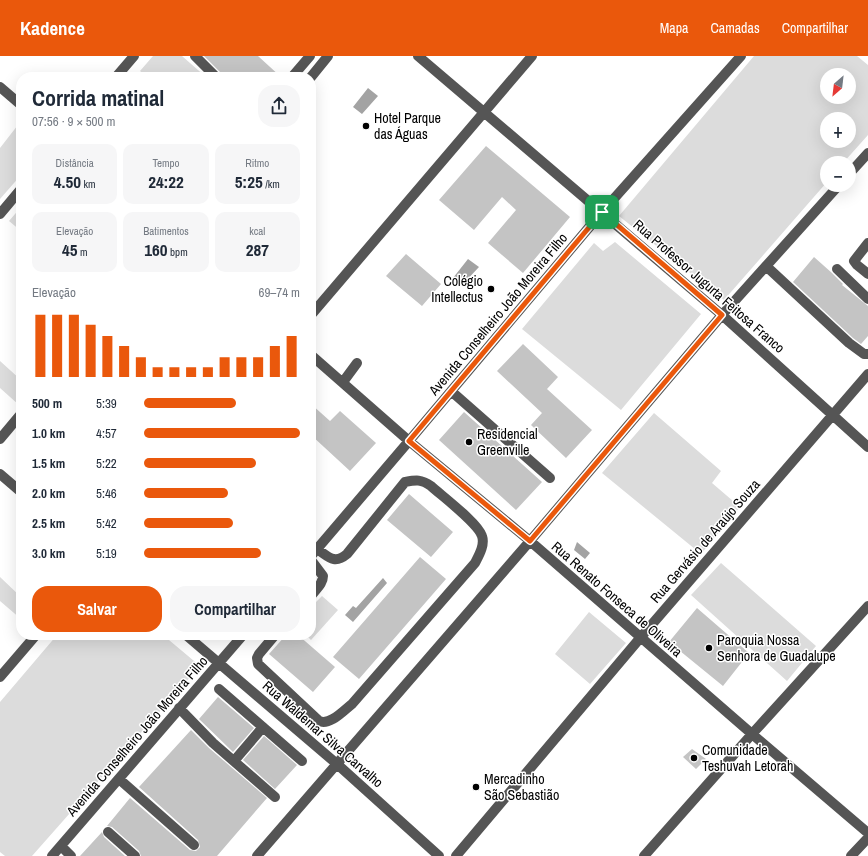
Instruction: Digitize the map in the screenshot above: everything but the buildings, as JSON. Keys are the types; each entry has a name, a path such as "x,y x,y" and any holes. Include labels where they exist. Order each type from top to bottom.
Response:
{"street":[{"path":"120,72 134,56"},
{"path":"195,56 211,72"},
{"path":"296,72 310,56"},
{"path":"314,72 328,56"},
{"name":"Rua Professor Jugurta Feitosa Franco","path":"418,56 722,315 868,447"},
{"path":"316,309 532,56"},
{"name":"Avenida Conselheiro João Moreira Filho","path":"316,550 602,212 741,56"},
{"path":"0,87 16,101"},
{"path":"856,166 868,153"},
{"path":"257,856 530,541 722,315 833,192"},
{"path":"0,214 16,195"},
{"path":"868,243 854,261 868,274"},
{"path":"766,266 850,343 864,354 868,354"},
{"path":"837,269 868,299"},
{"name":"Rua Renato Fonseca de Oliveira","path":"316,359 409,441 530,541 868,833"},
{"path":"343,382 357,363"},
{"name":"Rua Gervásio de Araújo Souza","path":"456,856 641,637 868,374"},
{"path":"451,391 550,478"},
{"path":"0,439 16,420"},
{"path":"0,474 16,488"},
{"path":"271,640 258,654 258,664 319,721 323,723 328,722 352,704 475,563 480,553 482,536 476,526 431,486 424,481 417,479 405,482 347,554 341,559 333,560 316,553"},
{"path":"316,567 323,576 322,584 316,591"},
{"path":"644,856 868,606"},
{"path":"0,677 32,640"},
{"name":"Rua Waldemar Silva Carvalho","path":"192,640 337,764 439,856"},
{"name":"Avenida Conselheiro João Moreira Filho","path":"52,856 239,640"},
{"path":"219,688 302,761"},
{"path":"180,708 213,743 275,797"},
{"path":"234,761 263,727"},
{"path":"119,779 194,845"},
{"path":"108,832 135,856"},
{"path":"852,856 868,838"},
{"path":"61,846 71,856"}],"shaded area":[{"path":"153,56 182,56 200,72 141,72 140,71"},
{"path":"754,56 857,56 868,65 868,135 849,156 820,156 820,190 724,300 619,216"},
{"path":"368,88 378,96 362,114 353,107"},
{"path":"16,127 16,181 0,199 0,148"},
{"path":"16,213 16,227 9,221"},
{"path":"615,242 701,314 621,410 522,329 594,243 603,251"},
{"path":"468,259 479,267 462,285 453,278"},
{"path":"0,361 16,375 16,402 0,388"},
{"path":"654,413 721,471 712,483 740,507 701,554 602,473"},
{"path":"577,542 590,553 585,559 574,550"},
{"path":"721,563 816,646 787,681 691,595"},
{"path":"0,577 16,592 16,615 0,601"},
{"path":"383,578 387,583 353,622 345,615 353,606 356,608"},
{"path":"322,596 338,610 316,634 316,602"},
{"path":"589,612 626,643 590,684 555,654"},
{"path":"53,640 169,640 200,666 32,856 5,856 0,852 0,702"}],"place":[{"name":"Hotel Parque das Águas","path":"366,126"},
{"name":"Colégio Intellectus","path":"491,289"},
{"name":"Residencial Greenville","path":"469,442"},
{"name":"Paroquia Nossa Senhora de Guadalupe","path":"709,648"},
{"name":"Comunidade Teshuvah Letorah","path":"694,758"},
{"name":"Mercadinho São Sebastião","path":"476,787"}],"route":[{"path":"602,212 722,315 530,541 409,441 602,212"}]}
